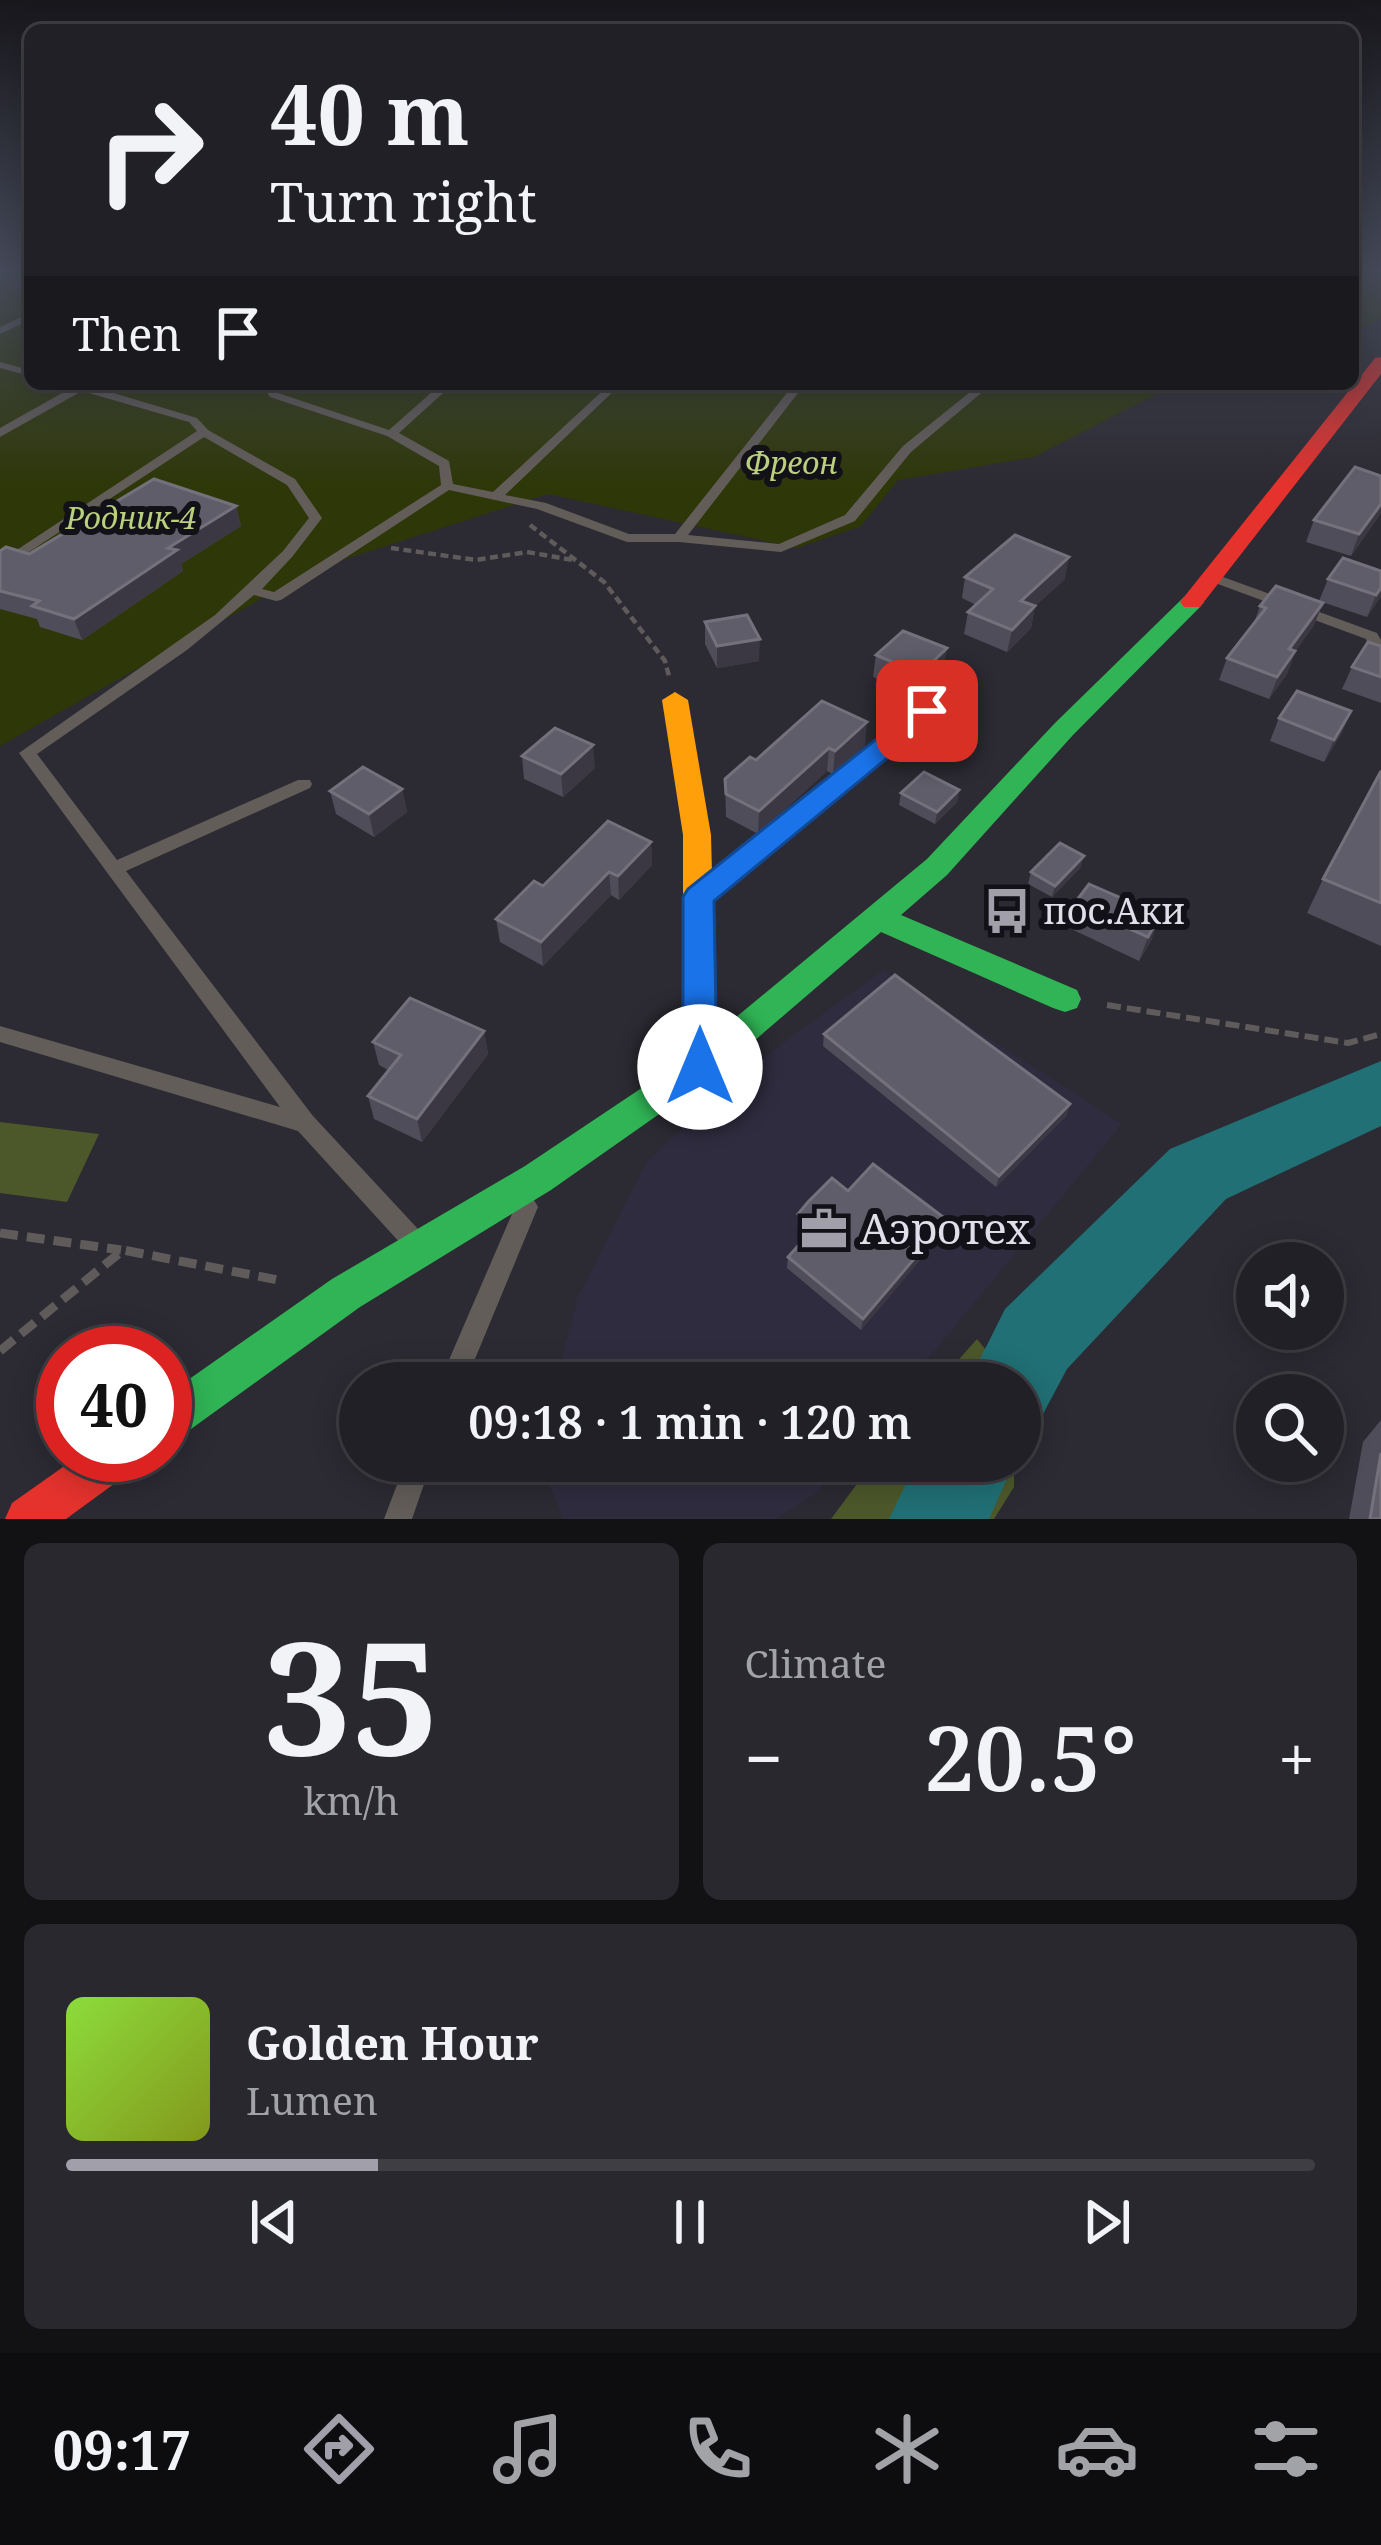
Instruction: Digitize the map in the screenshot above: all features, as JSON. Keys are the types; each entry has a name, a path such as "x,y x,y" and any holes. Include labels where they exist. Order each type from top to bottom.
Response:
{"street":[{"path":"192,1403 346,1293 538,1178 700,1067 880,919 938,867 1064,730 1174,625 1381,362"},
{"path":"675,700 685,734 699,897 700,1067"},
{"path":"880,919 994,964 1065,999"},
{"path":"28,1519 80,1482"}],"lane":[{"path":"0,433 72,390"},
{"path":"96,390 193,420 204,432 291,482 316,518 292,553 250,590 27,753 304,1123 419,1246"},
{"path":"271,390 274,395 391,434 445,464 447,486"},
{"path":"391,434 441,390"},
{"path":"494,498 610,390"},
{"path":"679,538 795,390"},
{"path":"250,590 276,597 447,486 541,506 627,538 781,548 850,518 907,449 980,390"},
{"path":"0,567 204,432"},
{"path":"1212,577 1372,637 1381,658"},
{"path":"699,897 960,685"},
{"path":"114,869 304,784"},
{"path":"0,1034 304,1123"},
{"path":"461,1362 538,1178"},
{"path":"398,1519 411,1482"}],"path":[{"path":"494,498 604,582 665,661 675,700"},
{"path":"359,540 476,560 527,552 577,561"},
{"path":"1065,999 1348,1043 1381,1034"},
{"path":"0,1233 123,1250 346,1293"},
{"path":"0,1352 123,1250"}],"shaded area":[{"name":"Аэротех","path":"883,970 1122,1124 925,1362 561,1362 578,1297 647,1161 742,1073"},
{"path":"548,1482 826,1482 776,1519 563,1519"}],"green space":[{"path":"0,343 24,343 24,390 1164,390 1034,457 898,480 861,526 797,548 548,494 314,569 0,746"},
{"path":"0,1122 99,1134 67,1202 0,1193"},
{"path":"977,1339 996,1362 957,1362"},
{"path":"858,1482 1014,1482 994,1519 831,1519"}],"building":[{"path":"1355,467 1381,476 1381,504 1359,534 1314,520"},
{"path":"154,479 236,506 168,548 177,550 74,619 32,606 39,601 0,591 0,551 6,547 29,554"},
{"path":"1015,535 1069,557 1021,601 1035,606 1012,630 968,612 993,589 965,577"},
{"path":"1343,558 1381,571 1376,595 1328,579"},
{"path":"1276,586 1323,603 1289,649 1295,651 1277,677 1227,658 1266,608 1260,606"},
{"path":"747,615 760,639 717,646 705,622"},
{"path":"903,631 947,648 920,674 876,655"},
{"path":"1368,642 1381,646 1381,677 1352,667"},
{"path":"1297,691 1351,711 1334,740 1279,718"},
{"path":"822,701 867,722 835,751 829,748 759,811 726,794 725,779 750,757 756,760"},
{"path":"555,728 593,745 561,774 522,756"},
{"path":"363,767 402,789 369,814 330,791"},
{"path":"1381,771 1381,903 1323,879"},
{"path":"924,772 959,790 937,812 901,793"},
{"path":"608,821 651,842 618,876 609,872 541,942 496,919 534,881 543,886"},
{"path":"1060,843 1084,856 1055,886 1031,872"},
{"path":"1089,884 1160,915 1148,937 1074,904"},
{"path":"895,975 1070,1104 999,1176 824,1034"},
{"path":"410,998 484,1031 417,1119 368,1096 401,1055 373,1042"},
{"path":"873,1164 947,1220 863,1319 788,1257 815,1227 798,1214 808,1202 832,1178 848,1191"},
{"path":"1381,1453 1381,1519 1370,1519"}],"waterway":[{"path":"1023,1362 1036,1339 1198,1174 1381,1092"},
{"path":"937,1519 957,1482"}],"traffic: fast":[{"path":"192,1403 346,1293 538,1178 700,1067 937,867 1064,729 1192,602"},
{"path":"880,919 1065,999"}],"traffic: slow":[{"path":"675,700 697,835 700,1067"}],"traffic: jam":[{"path":"1359,390 1381,362"},
{"path":"1192,602 1359,390"},
{"path":"28,1519 80,1482"}],"place":[{"name":"пос.Аки","path":"1007,911"},
{"name":"Аэротех","path":"824,1229"}],"route":[{"path":"700,1067 699,897 927,711"}],"park label":[{"name":"Фреон","path":"791,464"},
{"name":"Родник-4","path":"131,519"}]}
